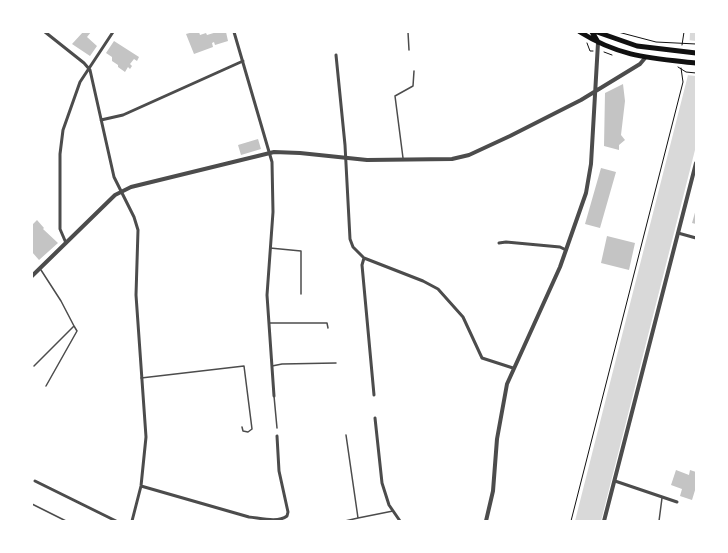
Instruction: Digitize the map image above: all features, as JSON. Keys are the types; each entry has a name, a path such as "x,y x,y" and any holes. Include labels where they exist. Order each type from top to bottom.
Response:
{"main road":[{"path":"580,32 598,43 620,52 645,58 696,63"},
{"path":"592,32 598,43"},
{"path":"598,43 600,33 637,46 696,53"}],"street":[{"path":"45,32 88,66 114,177 134,217 138,230 136,295 146,436 141,486 132,521"},
{"path":"66,243 60,229 60,154 67,114 88,66 113,32"},
{"path":"234,32 270,153 273,168 267,295 274,396"},
{"path":"486,521 493,491 500,418 507,384 556,275 586,193 589,177 598,43"},
{"path":"336,55 346,159 350,239 353,247 364,258 423,281 438,289 463,317 482,358 513,368"},
{"path":"32,276 115,195 137,185 270,153 300,153 346,159 403,160 452,159 469,155 510,136 594,92 640,64 645,58"},
{"path":"101,120 123,114 243,61"},
{"path":"604,521 696,163"},
{"path":"678,233 696,238"},
{"path":"499,243 512,242 566,250"},
{"path":"364,258 362,265 374,395"},
{"path":"375,418 382,483 389,505 400,521"},
{"path":"141,486 249,517 277,519 287,516 288,512 279,471 277,436"},
{"path":"614,481 663,496 677,502"},
{"path":"35,482 116,521"}],"lane":[{"path":"408,32 409,50"},
{"path":"403,160 395,96 413,86 414,72"},
{"path":"270,248 301,251 302,294"},
{"path":"40,268 61,301 77,331 46,386"},
{"path":"269,324 327,324 328,328"},
{"path":"34,366 74,326"},
{"path":"272,366 282,364 336,363"},
{"path":"142,378 244,366 252,429 248,432 243,431 242,427"},
{"path":"274,396 277,428"},
{"path":"346,435 358,518"},
{"path":"659,521 663,496"},
{"path":"32,504 66,521"},
{"path":"345,521 394,511"}],"path":[{"path":"618,32 656,42 696,44"},
{"path":"682,44 684,32"},
{"path":"571,521 683,82 681,68 686,72 696,73"}],"shaded area":[{"path":"690,32 696,32 696,146 601,521 575,521 688,75"}],"pier":[{"path":"688,40 696,41 696,76 686,75"}],"building":[{"path":"83,32 91,32 87,37 97,46 90,56 72,44"},
{"path":"199,32 200,35 206,33 207,35 217,32 226,32 228,41 215,45 214,42 212,43 213,47 194,54 186,34"},
{"path":"114,41 139,57 137,61 134,59 130,64 132,66 130,69 128,67 125,72 112,61 112,57 106,53"},
{"path":"623,84 625,101 621,135 625,140 619,145 619,150 604,146 605,93"},
{"path":"258,139 261,149 241,155 238,145"},
{"path":"601,168 616,172 600,228 585,224"},
{"path":"696,209 696,224 692,223"},
{"path":"37,220 44,228 43,229 58,243 39,260 32,252 32,225"},
{"path":"607,236 635,243 629,270 601,263"},
{"path":"676,470 689,475 690,470 696,472 696,487 692,500 680,496 682,489 671,485"}]}
